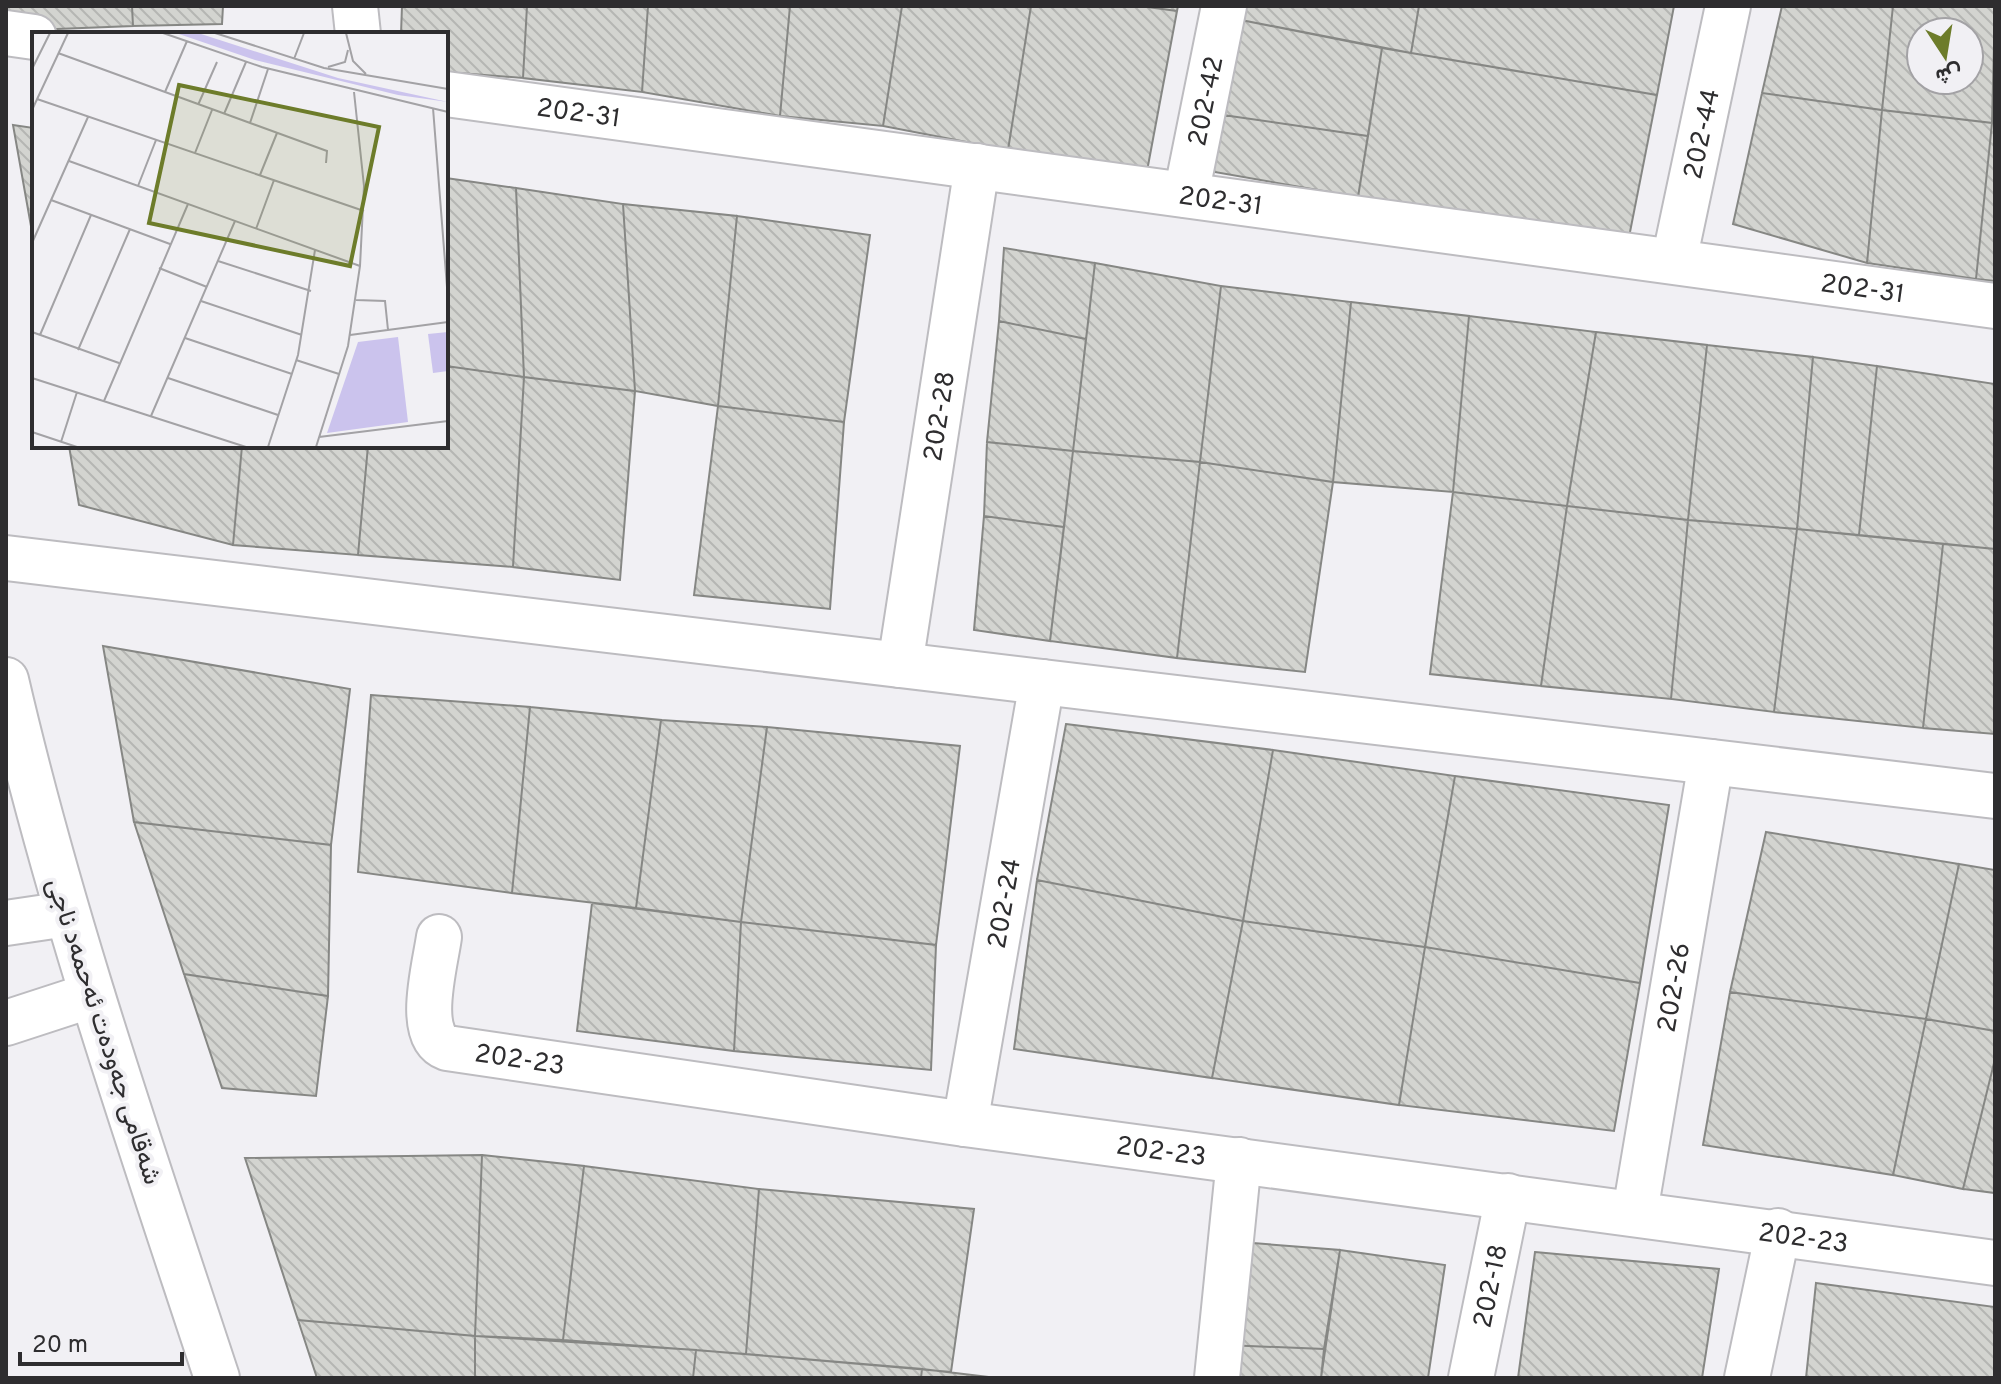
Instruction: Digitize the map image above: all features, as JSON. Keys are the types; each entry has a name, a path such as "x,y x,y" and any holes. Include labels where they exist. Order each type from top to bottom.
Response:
{"street":[{"path":"355,6 358,32"},
{"name":"202-42","path":"1186,195 1224,6"},
{"name":"202-44","path":"1674,261 1728,6"},
{"path":"6,33 32,37"},
{"name":"202-31","path":"448,94 1995,306"},
{"name":"202-28","path":"900,665 977,166"},
{"path":"6,558 1995,796"},
{"name":"شەقامی جەودەت ئەحمەد ناجی","path":"6,680 33,796 67,914 217,1378"},
{"name":"202-24","path":"965,1124 1042,682"},
{"name":"202-26","path":"1635,1212 1711,762"},
{"path":"6,923 67,914"},
{"name":"202-23","path":"439,937 429,1030 438,1045 447,1048 965,1124 1778,1231 1995,1263"},
{"path":"6,1023 92,995"},
{"path":"1217,1378 1239,1160"},
{"name":"202-18","path":"1471,1378 1508,1196"},
{"path":"1747,1378 1778,1231"}],"building":[{"path":"6,6 132,6 133,26 6,31"},
{"path":"132,6 223,6 222,24 133,26"},
{"path":"402,6 527,6 523,78 448,72 448,32 401,32"},
{"path":"527,6 648,6 642,92 523,78"},
{"path":"648,6 790,6 780,116 642,92"},
{"path":"790,6 902,6 883,126 780,116"},
{"path":"902,6 1031,6 1008,150 883,126"},
{"path":"1031,6 1140,6 1177,11 1147,171 1008,150"},
{"path":"1140,6 1178,6 1177,11"},
{"path":"1244,6 1419,6 1411,53 1241,20"},
{"path":"1419,6 1674,6 1657,95 1411,53"},
{"path":"1782,6 1893,6 1882,110 1762,93"},
{"path":"1893,6 1995,6 1992,123 1882,110"},
{"path":"1241,20 1382,48 1368,136 1223,115"},
{"path":"1382,48 1657,95 1629,237 1358,197"},
{"path":"1762,93 1882,110 1867,263 1733,224"},
{"path":"1882,110 1992,123 1976,279 1867,263"},
{"path":"1223,115 1368,136 1358,197 1209,171"},
{"path":"1992,123 1995,123 1995,281 1976,279"},
{"path":"13,125 32,128 32,232"},
{"path":"448,178 516,188 524,377 448,366"},
{"path":"516,188 623,204 635,391 524,377"},
{"path":"623,204 737,216 718,406 635,391"},
{"path":"737,216 870,235 844,422 718,406"},
{"path":"1004,248 1095,263 1086,339 999,321"},
{"path":"1095,263 1221,286 1200,462 1073,451"},
{"path":"1221,286 1351,302 1333,482 1200,462"},
{"path":"1351,302 1469,316 1453,492 1333,482"},
{"path":"1469,316 1596,332 1567,506 1453,492"},
{"path":"999,321 1086,339 1073,451 987,442"},
{"path":"1596,332 1707,345 1688,520 1567,506"},
{"path":"1707,345 1813,357 1797,529 1688,520"},
{"path":"1813,357 1877,366 1859,535 1797,529"},
{"path":"448,366 524,377 513,567 358,555 368,448 448,448"},
{"path":"1877,366 1995,384 1995,549 1859,535"},
{"path":"524,377 635,391 620,580 513,567"},
{"path":"718,406 844,422 830,609 694,595"},
{"path":"987,442 1073,451 1064,527 984,516"},
{"path":"69,448 242,448 233,545 79,505"},
{"path":"242,448 368,448 358,555 233,545"},
{"path":"1073,451 1200,462 1177,658 1050,641"},
{"path":"1200,462 1333,482 1305,672 1177,658"},
{"path":"1453,492 1567,506 1541,686 1430,674"},
{"path":"1567,506 1688,520 1671,699 1541,686"},
{"path":"984,516 1064,527 1050,641 974,630"},
{"path":"1688,520 1797,529 1774,712 1671,699"},
{"path":"1797,529 1943,544 1923,728 1774,712"},
{"path":"1943,544 1995,549 1995,734 1923,728"},
{"path":"103,646 350,689 331,845 134,822"},
{"path":"371,695 530,707 512,893 358,872"},
{"path":"530,707 661,720 636,908 512,893"},
{"path":"661,720 767,727 741,922 636,908"},
{"path":"1066,724 1273,750 1243,921 1037,880"},
{"path":"767,727 960,746 936,945 741,922"},
{"path":"1273,750 1455,776 1425,947 1243,921"},
{"path":"1455,776 1669,805 1640,983 1425,947"},
{"path":"134,822 331,845 328,996 184,974"},
{"path":"1766,832 1959,864 1926,1019 1730,992"},
{"path":"1959,864 1995,870 1995,1031 1926,1019"},
{"path":"1037,880 1243,921 1212,1078 1014,1049"},
{"path":"592,903 741,922 734,1051 577,1031"},
{"path":"1243,921 1425,947 1399,1105 1212,1078"},
{"path":"741,922 936,945 931,1070 734,1051"},
{"path":"1425,947 1640,983 1614,1131 1399,1105"},
{"path":"184,974 328,996 316,1096 222,1088"},
{"path":"1730,992 1926,1019 1893,1175 1703,1145"},
{"path":"1926,1019 1995,1031 1995,1059 1963,1189 1893,1175"},
{"path":"1995,1059 1995,1193 1963,1189"},
{"path":"482,1155 475,1336 298,1320 245,1158"},
{"path":"482,1155 584,1166 563,1340 475,1336"},
{"path":"584,1166 759,1189 746,1354 563,1340"},
{"path":"759,1189 974,1209 951,1372 746,1354"},
{"path":"1240,1242 1340,1250 1324,1349 1226,1345"},
{"path":"1340,1250 1445,1265 1428,1378 1321,1378"},
{"path":"1535,1252 1719,1269 1702,1378 1518,1378"},
{"path":"1816,1283 1995,1307 1995,1378 1806,1378"},
{"path":"298,1320 475,1336 475,1378 317,1378"},
{"path":"475,1336 696,1350 693,1378 475,1378"},
{"path":"1226,1345 1324,1349 1321,1378 1222,1378"},
{"path":"696,1350 922,1369 921,1378 693,1378"},
{"path":"922,1369 997,1378 921,1378"}]}
